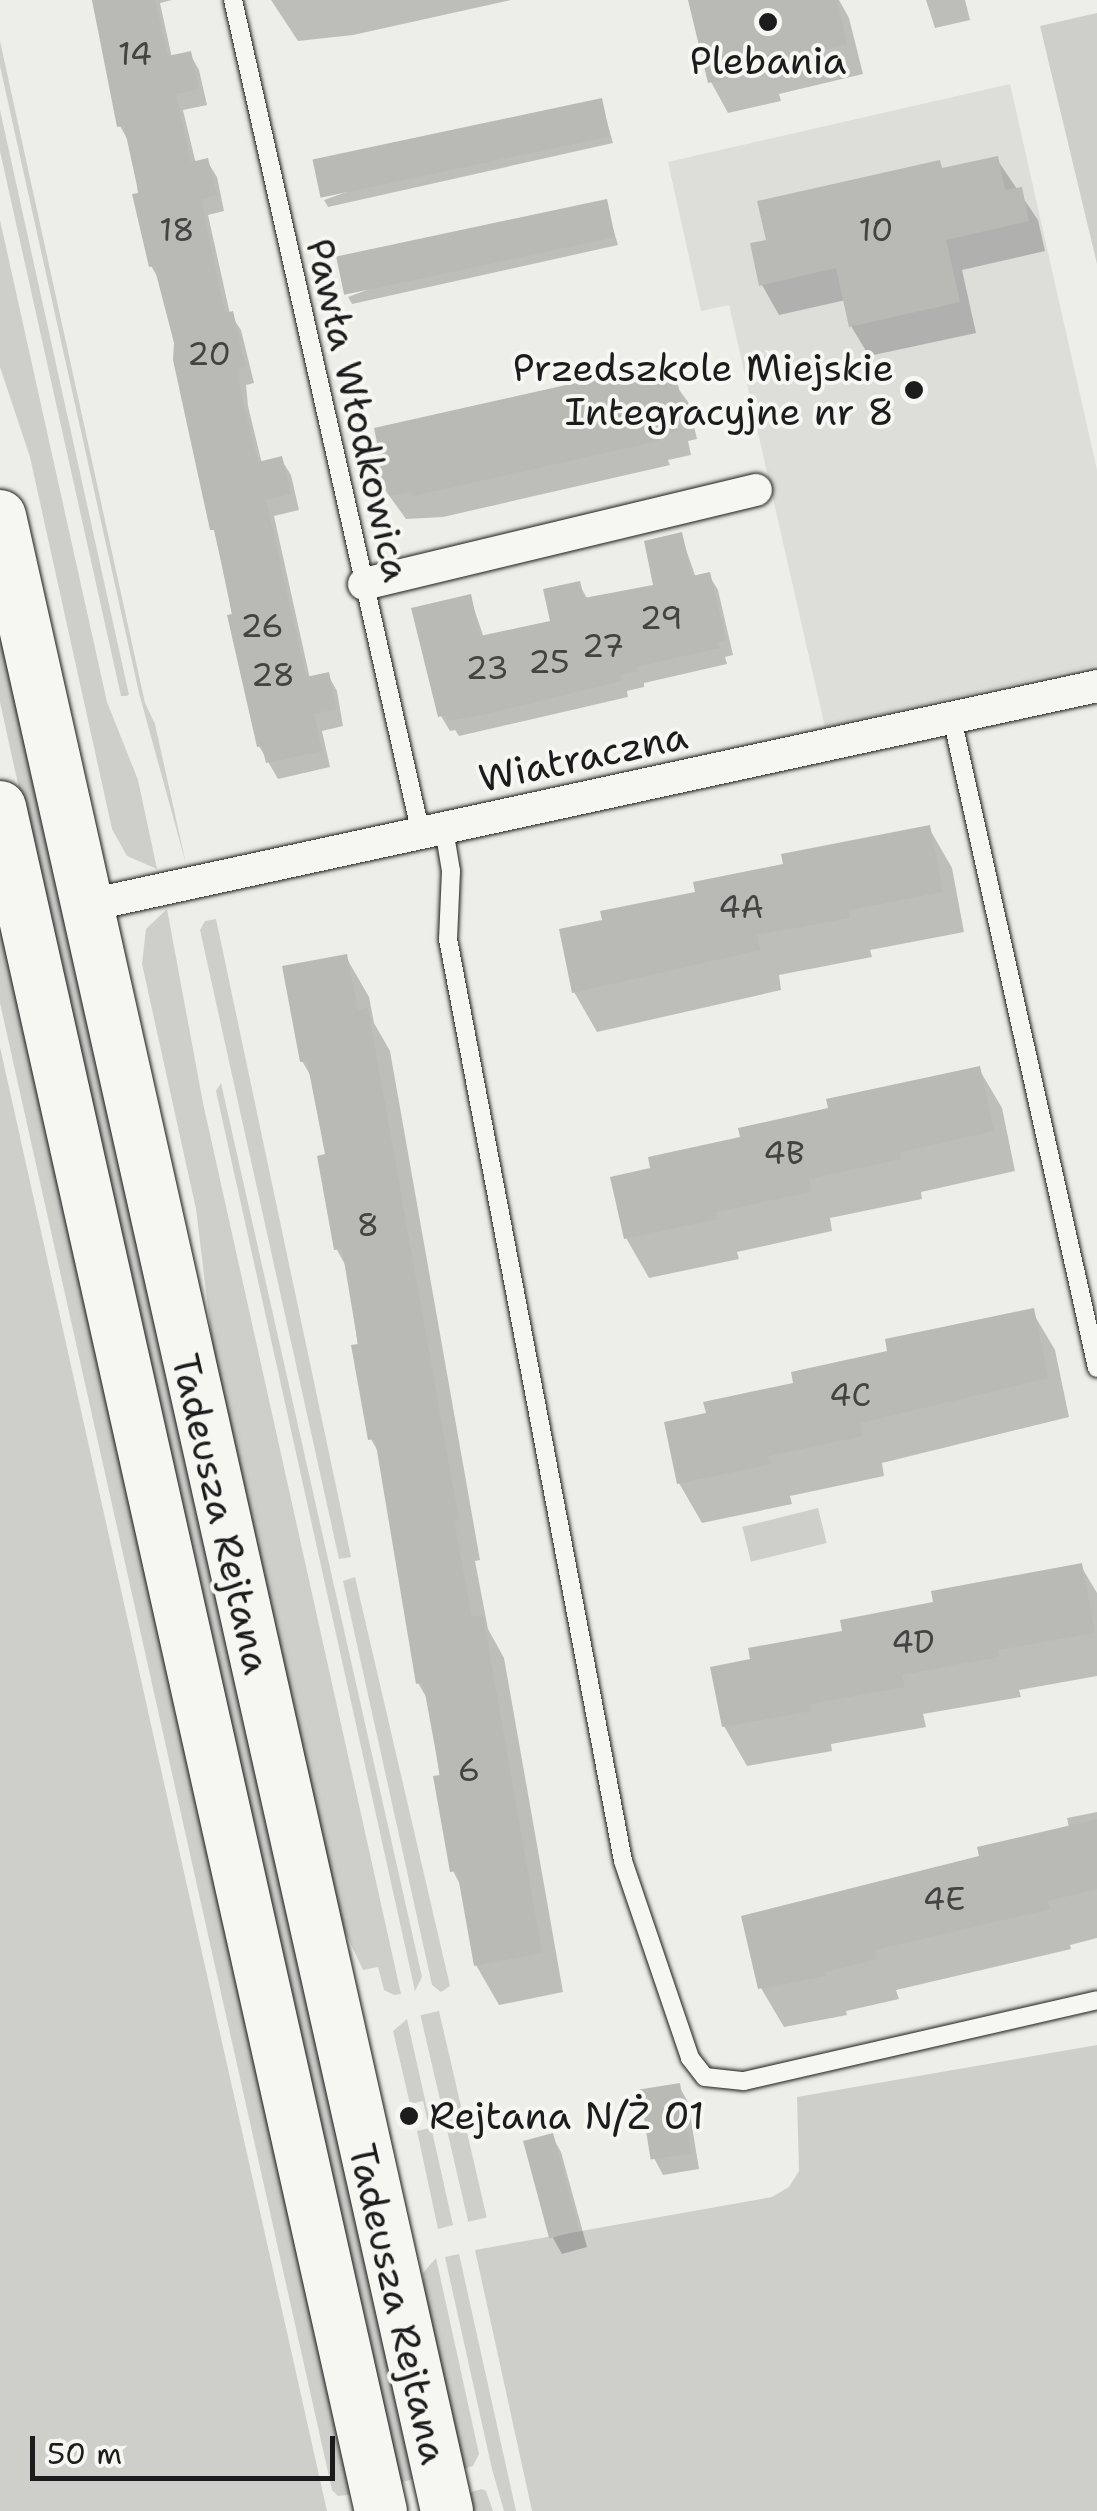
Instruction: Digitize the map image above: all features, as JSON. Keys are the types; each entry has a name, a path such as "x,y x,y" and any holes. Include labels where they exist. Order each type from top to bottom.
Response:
{"main road":[{"name":"Tadeusza Rejtana","path":"0,516 447,2511"},
{"name":"Tadeusza Rejtana","path":"0,807 381,2511"}],"street":[{"path":"364,584 756,490"},
{"name":"Wiatraczna","path":"86,906 1097,686"}],"lane":[{"name":"Pawła Włodkowica","path":"232,0 364,584 432,831 451,870 448,940 623,1861 690,2058 706,2077 744,2081 1097,2000"},
{"path":"952,718 1097,1368"}],"shaded area":[{"path":"1097,13 1097,264 1040,26"},
{"path":"0,41 145,703 155,724 186,864 139,693 0,66"},
{"name":"Przedszkole Miejskie Integracyjne nr 8","path":"1010,84 1097,470 1097,665 825,727 729,305 701,311 668,162"},
{"path":"0,110 129,695 126,696 121,696 0,151"},
{"path":"0,220 107,702 138,780 157,869 127,856 112,829 30,457 0,367"},
{"path":"0,626 414,2479 397,2483 0,702"},
{"path":"0,906 353,2494 338,2496 332,2490 0,1003"},
{"path":"167,909 203,1103 401,1994 384,1990 378,1967 363,1970 332,1904 218,1390 196,1209 142,964 146,929"},
{"path":"216,919 351,1557 339,1559 200,930 205,921"},
{"path":"0,1047 160,1765 327,2511 0,2511"},
{"path":"221,1083 422,1977 415,1991 216,1091"},
{"path":"818,1508 827,1543 751,1562 742,1527"},
{"path":"355,1577 450,1986 441,1992 432,1985 343,1581"},
{"path":"439,2011 487,2218 468,2222 420,2015"},
{"path":"407,2019 453,2225 438,2229 417,2131 429,2128 423,2101 410,2104 393,2031"},
{"path":"1097,2045 1097,2511 532,2511 475,2250 772,2197 789,2187 799,2171 797,2097"},
{"path":"459,2254 516,2511 504,2511 492,2469 445,2257"},
{"path":"436,2258 479,2454 473,2466 460,2470 429,2342 423,2273"},
{"path":"482,2489 493,2511 472,2511 467,2493"}],"building":[{"path":"92,0 155,0 168,56 191,51 199,89 176,94 191,162 208,158 217,195 201,199 225,313 233,311 246,367 239,368 240,388 258,462 282,456 291,494 266,500 306,677 329,672 336,709 314,714 322,751 266,763 262,746 257,747 227,615 232,614 229,597 214,530 210,530 173,360 174,343 154,266 149,267 132,194 138,193 137,186 124,126 117,127"},
{"name":"Plebania","path":"688,0 837,0 847,44 763,64 765,70 708,83"},
{"path":"602,98 610,136 321,198 312,160"},
{"path":"998,156 1005,190 1022,187 1029,221 946,240 960,302 849,327 836,268 759,286 750,243 766,240 757,201 940,160 942,168"},
{"path":"607,199 615,237 344,295 336,257"},
{"path":"664,363 667,378 676,376 685,415 676,417 679,431 657,436 658,441 413,496 412,492 390,496 386,482 377,484 369,445 377,443 374,428"},
{"path":"682,532 692,576 710,572 726,640 718,642 720,648 636,667 637,671 620,675 621,681 483,715 447,721 446,715 438,717 411,608 471,594 480,636 550,621 543,589 580,581 584,598 653,585 644,541"},
{"path":"930,825 943,892 849,910 850,918 757,935 760,950 572,993 559,929 602,920 600,911 695,892 693,882 783,864 781,854"},
{"path":"347,954 358,1010 368,1008 459,1520 454,1521 472,1617 483,1615 542,1953 474,1966 457,1871 450,1872 433,1776 440,1775 423,1682 416,1684 375,1439 368,1440 351,1345 358,1344 342,1249 334,1250 317,1156 325,1154 307,1061 300,1062 282,966"},
{"path":"980,1066 994,1131 900,1152 901,1159 809,1179 811,1192 716,1212 717,1219 624,1239 610,1177 650,1168 648,1157 740,1137 738,1128 828,1108 826,1099"},
{"path":"1034,1308 1048,1378 861,1423 863,1436 769,1456 771,1464 677,1484 664,1422 706,1413 703,1402 793,1383 791,1372 887,1351 885,1339"},
{"path":"1082,1563 1095,1633 998,1650 999,1657 902,1675 905,1687 810,1704 811,1711 722,1727 710,1667 750,1659 748,1648 842,1631 840,1620 933,1602 931,1591"},
{"path":"1097,1819 1097,1889 1048,1901 1050,1909 875,1950 878,1959 825,1972 826,1976 758,1989 741,1916 979,1856 977,1847"},
{"path":"680,2083 691,2153 651,2160 640,2089"},
{"path":"553,2133 579,2231 549,2239 523,2141"}],"place":[{"name":"Plebania","path":"768,22"},
{"name":"Przedszkole Miejskie Integracyjne nr 8","path":"914,390"},
{"name":"Rejtana N/Ż 01","path":"409,2116"}]}
